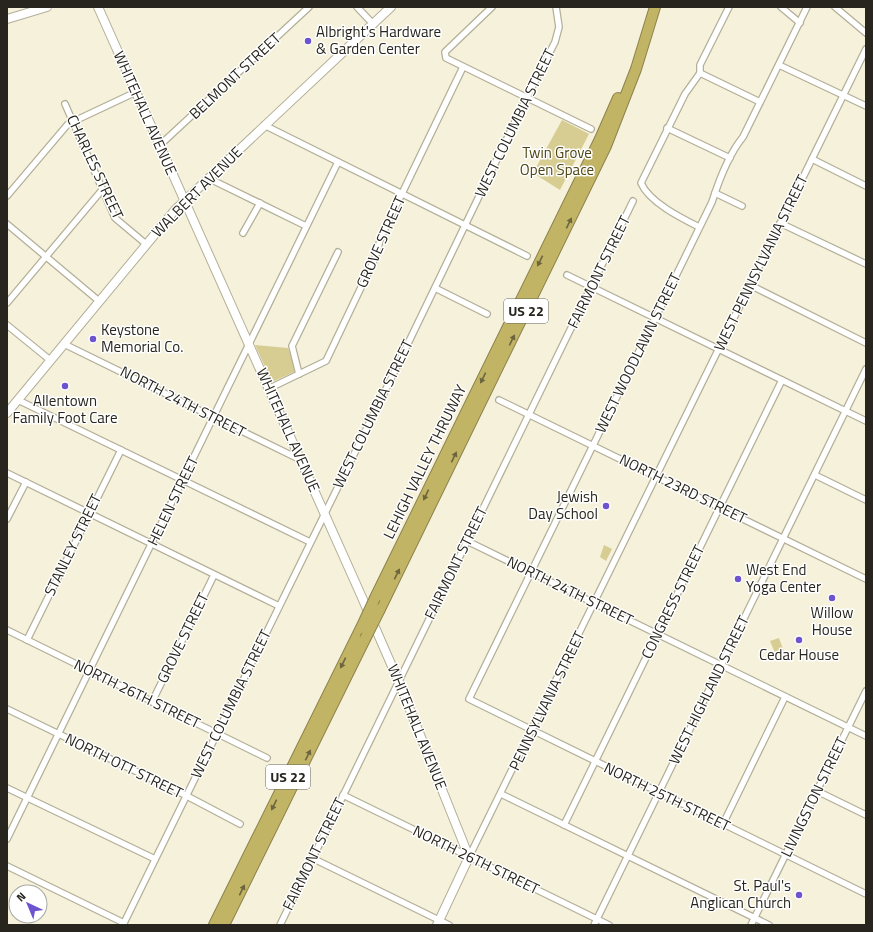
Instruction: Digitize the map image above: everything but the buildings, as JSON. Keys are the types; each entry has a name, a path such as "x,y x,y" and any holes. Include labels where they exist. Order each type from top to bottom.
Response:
{"highway":[{"name":"LEHIGH VALLEY THRUWAY","path":"214,925 600,139 630,67 649,7"},
{"name":"LEHIGH VALLEY THRUWAY","path":"224,925 603,152 636,69 655,7"}],"street":[{"path":"7,19 47,7"},
{"name":"WHITEHALL AVENUE","path":"98,7 250,343 398,680 469,857"},
{"name":"BELMONT STREET","path":"160,145 309,7"},
{"path":"357,7 373,24"},
{"name":"WALBERT AVENUE","path":"7,413 184,200 391,7"},
{"path":"492,7 445,52 445,57 591,129"},
{"name":"WEST COLUMBIA STREET","path":"123,924 435,288 526,97 558,35 559,19 556,7"},
{"path":"699,227 666,210 644,188 641,181 685,94 700,73 700,65 729,7"},
{"path":"781,7 800,23"},
{"name":"WEST WOODLAWN STREET","path":"469,699 699,227 730,158 743,137 807,7"},
{"path":"836,7 866,33"},
{"name":"WEST PENNSYLVANIA STREET","path":"656,476 866,49"},
{"path":"779,65 866,106"},
{"name":"GROVE STREET","path":"270,388 326,361 375,258 381,237 463,67"},
{"path":"700,73 760,102"},
{"path":"7,196 65,127 72,121 136,92"},
{"name":"CHARLES STREET","path":"65,104 115,218 146,244"},
{"path":"264,125 527,256"},
{"path":"667,128 730,158"},
{"path":"812,159 866,186"},
{"name":"HELEN STREET","path":"7,839 153,544 338,162"},
{"path":"208,178 306,226"},
{"path":"7,303 102,190"},
{"path":"715,193 742,206"},
{"name":"FAIRMONT STREET","path":"280,924 398,680 468,541 634,202"},
{"path":"244,233 260,203"},
{"path":"780,223 866,264"},
{"path":"7,224 99,302"},
{"path":"299,374 292,346 338,252"},
{"path":"567,275 866,421"},
{"path":"750,285 866,343"},
{"path":"435,288 487,314"},
{"path":"7,325 50,360"},
{"name":"NORTH 24TH STREET","path":"64,344 301,460"},
{"name":"WEST HIGHLAND STREET","path":"594,925 866,369"},
{"name":"CONGRESS STREET","path":"564,825 782,380"},
{"path":"18,400 310,542"},
{"name":"NORTH 23RD STREET","path":"499,400 866,578"},
{"name":"STANLEY STREET","path":"26,640 120,450"},
{"path":"7,473 279,606"},
{"path":"815,475 866,500"},
{"name":"PENNSYLVANIA STREET","path":"438,923 656,476"},
{"path":"7,519 26,482"},
{"name":"NORTH 24TH STREET","path":"468,541 866,736"},
{"name":"GROVE STREET","path":"152,702 214,575"},
{"name":"NORTH 26TH STREET","path":"7,630 267,758"},
{"name":"LIVINGSTON STREET","path":"751,925 866,691"},
{"path":"723,824 785,697"},
{"name":"NORTH 25TH STREET","path":"469,699 866,894"},
{"name":"NORTH OTT STREET","path":"7,709 186,795 240,824"},
{"path":"7,788 155,859"},
{"path":"817,791 866,815"},
{"path":"501,794 769,925"},
{"name":"NORTH 26TH STREET","path":"343,795 609,925"},
{"path":"312,858 438,923 449,925"},
{"path":"7,866 123,924"},
{"path":"280,924 287,925"}],"green space":[{"name":"Twin Grove Open Space","path":"562,120 589,134 560,190 533,173"},
{"path":"255,345 288,348 296,371 272,382"},
{"path":"604,545 612,549 606,561 600,557"},
{"path":"779,638 784,652 776,655 770,641"}],"place":[{"name":"Albright's Hardware & Garden Center","path":"308,41"},
{"name":"Keystone Memorial Co.","path":"93,339"},
{"name":"Allentown Family Foot Care","path":"65,386"},
{"name":"Jewish Day School","path":"606,506"},
{"name":"West End Yoga Center","path":"738,579"},
{"name":"Willow House","path":"832,598"},
{"name":"Cedar House","path":"799,640"},
{"name":"St. Paul's Anglican Church","path":"799,895"}]}
